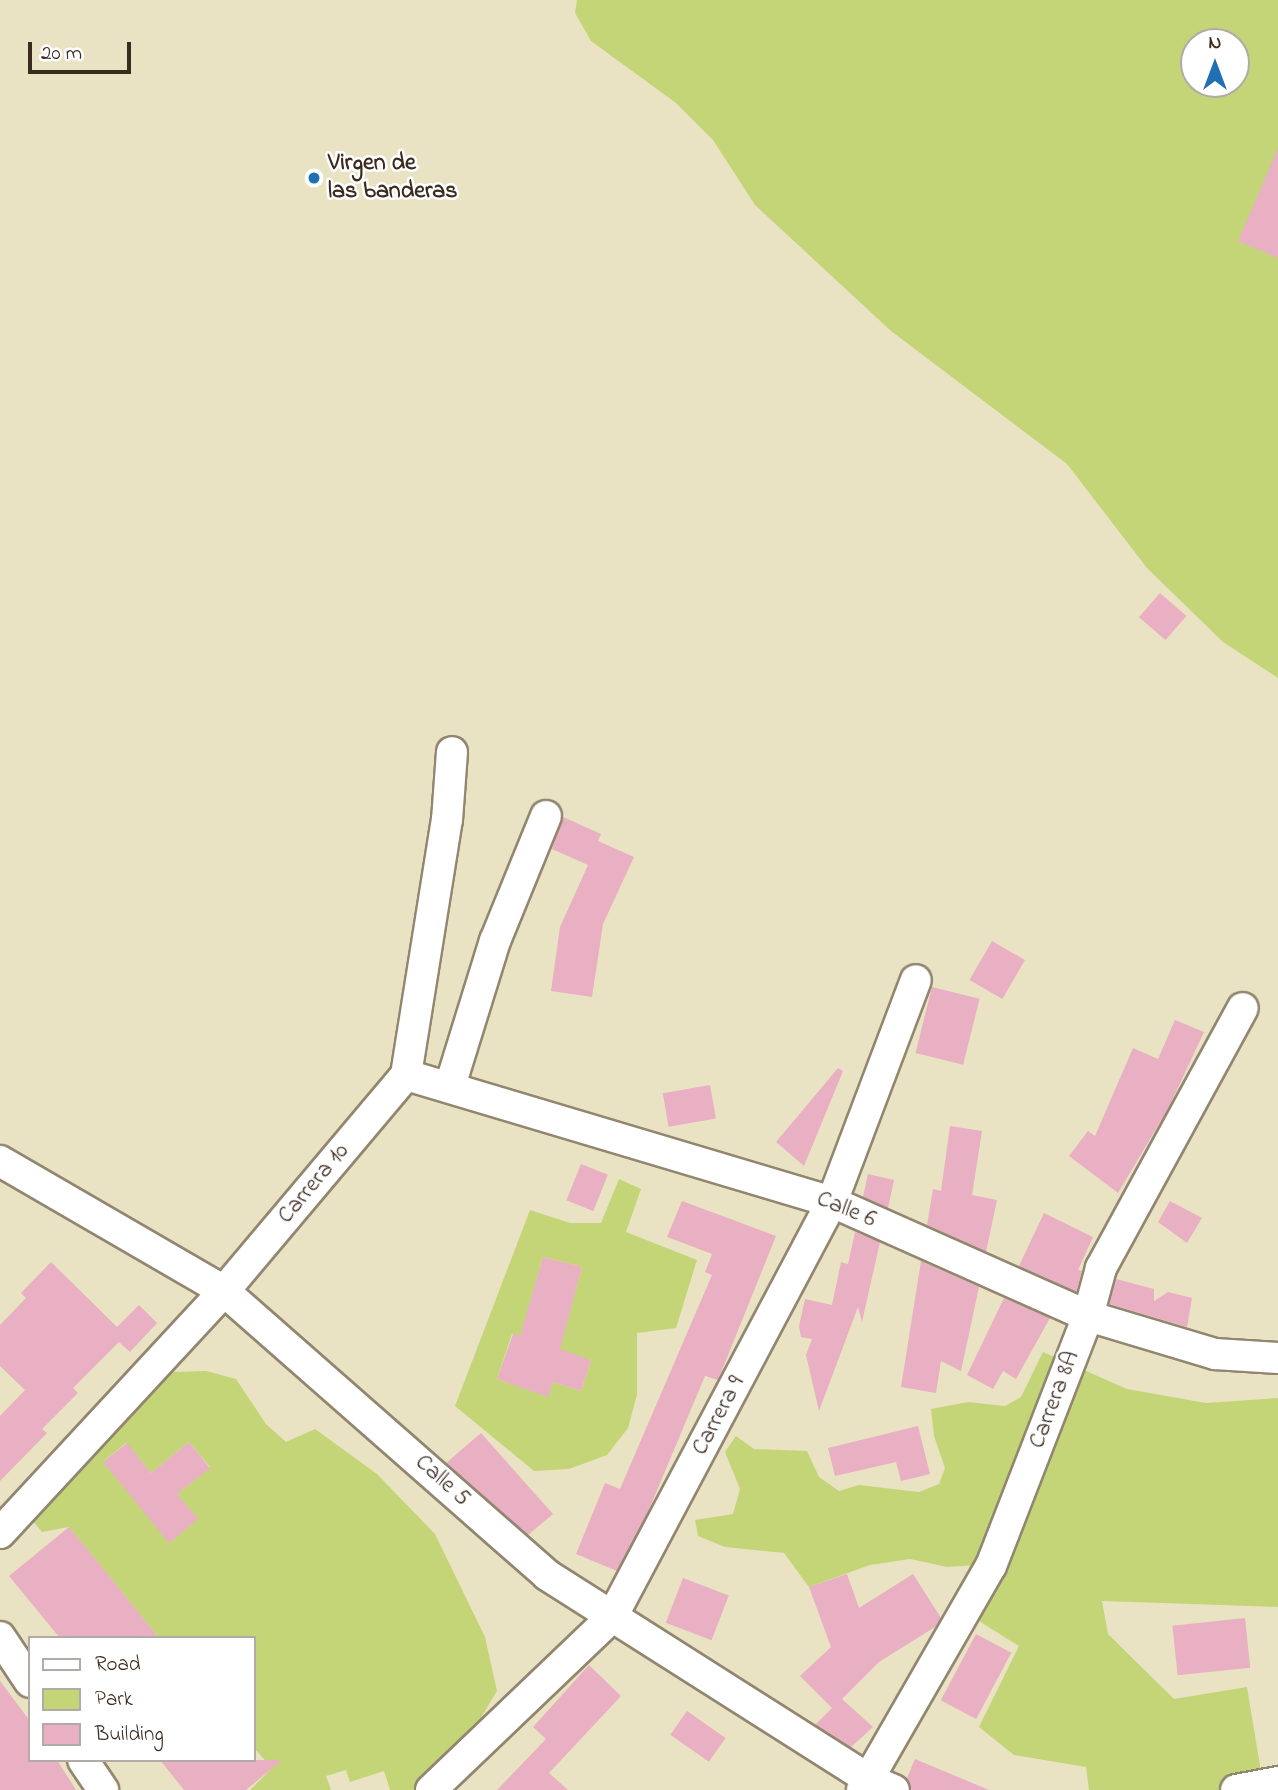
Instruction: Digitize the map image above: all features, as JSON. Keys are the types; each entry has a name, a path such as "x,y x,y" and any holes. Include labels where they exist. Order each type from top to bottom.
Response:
{"street":[{"path":"406,1075 447,820 452,752"},
{"path":"450,1086 495,941 546,816"},
{"name":"Carrera 9","path":"431,1790 612,1617 832,1202 916,980"},
{"name":"Carrera 8A","path":"874,1786 991,1566 1088,1316 1101,1268 1243,1009"},
{"name":"Calle 6","path":"406,1075 832,1202 1088,1316 1215,1354 1278,1358"},
{"name":"Carrera 10","path":"0,1533 224,1291 406,1075"},
{"name":"Calle 5","path":"0,1161 224,1291 547,1576 874,1786"},
{"path":"0,1637 28,1679"},
{"path":"84,1762 103,1790"},
{"path":"1236,1790 1278,1782"}],"green space":[{"path":"577,0 1278,0 1278,678 1223,642 1147,568 1067,464 891,331 755,205 713,140 676,103 591,41 575,13"},
{"path":"619,1179 641,1189 626,1232 697,1260 676,1328 637,1333 637,1395 628,1428 607,1455 569,1469 534,1471 455,1406 530,1210 570,1223 601,1223","holes":["543,1257 582,1267 568,1317 529,1306","512,1334 591,1360 581,1391 553,1382 547,1396 497,1379"]},
{"path":"1043,1352 1127,1389 1206,1403 1278,1398 1278,1607 1102,1601 1108,1634 1174,1699 1247,1687 1264,1790 1089,1790 1086,1767 1014,1755 979,1727 1019,1646 979,1621 1000,1585 978,1565 947,1567 910,1559 870,1565 809,1587 784,1553 725,1547 698,1536 695,1520 733,1514 740,1489 725,1452 736,1436 754,1449 807,1451 819,1477 839,1491 859,1485 919,1492 939,1484 945,1468 934,1436 931,1409 968,1402 1005,1406 1021,1397"},
{"path":"206,1371 236,1379 266,1424 286,1442 315,1429 377,1474 435,1534 485,1637 497,1691 473,1731 418,1790 390,1790 384,1771 350,1782 346,1770 326,1776 331,1790 250,1790 272,1768 256,1750 256,1636 157,1636 69,1527 42,1532 28,1515 172,1372","holes":["189,1442 210,1467 177,1494 197,1519 103,1462 126,1443 151,1473"]}],"building":[{"path":"1278,148 1278,258 1238,241"},
{"path":"1160,593 1186,616 1165,640 1139,617"},
{"path":"563,817 601,834 598,841 634,857 603,924 592,997 551,991 560,927 588,865 552,849"},
{"path":"992,941 1025,960 1002,999 970,980"},
{"path":"932,987 980,999 963,1065 916,1053"},
{"path":"1175,1020 1204,1032 1169,1107 1118,1193 1069,1156 1088,1131 1095,1136 1133,1048 1158,1059"},
{"path":"838,1068 843,1071 804,1166 776,1142"},
{"path":"710,1085 716,1118 669,1127 663,1093"},
{"path":"950,1126 982,1131 972,1195 997,1200 986,1252 927,1225 933,1189 941,1191"},
{"path":"581,1164 608,1175 593,1211 566,1200"},
{"path":"868,1174 894,1180 888,1208 863,1197"},
{"path":"682,1201 776,1236 718,1380 705,1376 647,1514 617,1571 576,1554 605,1483 620,1489 712,1275 705,1272 712,1254 667,1237"},
{"path":"1170,1201 1202,1218 1187,1243 1158,1222"},
{"path":"1044,1213 1093,1237 1078,1270 1082,1271 1076,1292 1019,1266"},
{"path":"855,1232 880,1242 862,1322 858,1307 819,1411 806,1355 812,1339 801,1337 799,1326 805,1299 832,1305 841,1262 848,1264"},
{"path":"543,1257 582,1267 560,1349 591,1360 581,1391 553,1382 548,1397 497,1379 513,1334 520,1336"},
{"path":"921,1261 979,1287 961,1371 941,1361 936,1393 901,1387"},
{"path":"51,1262 117,1327 139,1305 157,1323 130,1352 119,1342 73,1388 78,1393 42,1429 47,1433 0,1481 0,1416 25,1390 0,1366 0,1325 26,1298 21,1293"},
{"path":"1116,1279 1154,1289 1154,1301 1168,1292 1192,1298 1187,1327 1109,1304"},
{"path":"1004,1298 1050,1318 1016,1379 1003,1371 993,1389 967,1375"},
{"path":"918,1426 930,1474 901,1481 896,1462 835,1476 828,1448"},
{"path":"481,1433 553,1514 528,1535 446,1463"},
{"path":"189,1442 210,1468 177,1494 198,1519 169,1543 103,1462 127,1443 151,1473"},
{"path":"69,1527 157,1636 58,1636 9,1576"},
{"path":"847,1574 859,1608 913,1574 941,1618 935,1627 879,1662 842,1699 873,1727 851,1747 815,1725 832,1708 800,1676 831,1647 809,1587"},
{"path":"683,1578 729,1596 712,1640 666,1623"},
{"path":"1245,1618 1250,1668 1178,1675 1172,1626"},
{"path":"976,1634 1011,1653 976,1719 941,1700"},
{"path":"589,1665 621,1696 549,1773 568,1790 497,1790 546,1739 533,1727"},
{"path":"0,1681 28,1718 28,1762 58,1762 76,1790 0,1790"},
{"path":"687,1711 726,1738 709,1762 670,1735"},
{"path":"915,1759 989,1790 911,1790 907,1778"},
{"path":"282,1760 246,1790 184,1790 162,1762"}],"place":[{"name":"Virgen de las banderas","path":"314,178"}]}
